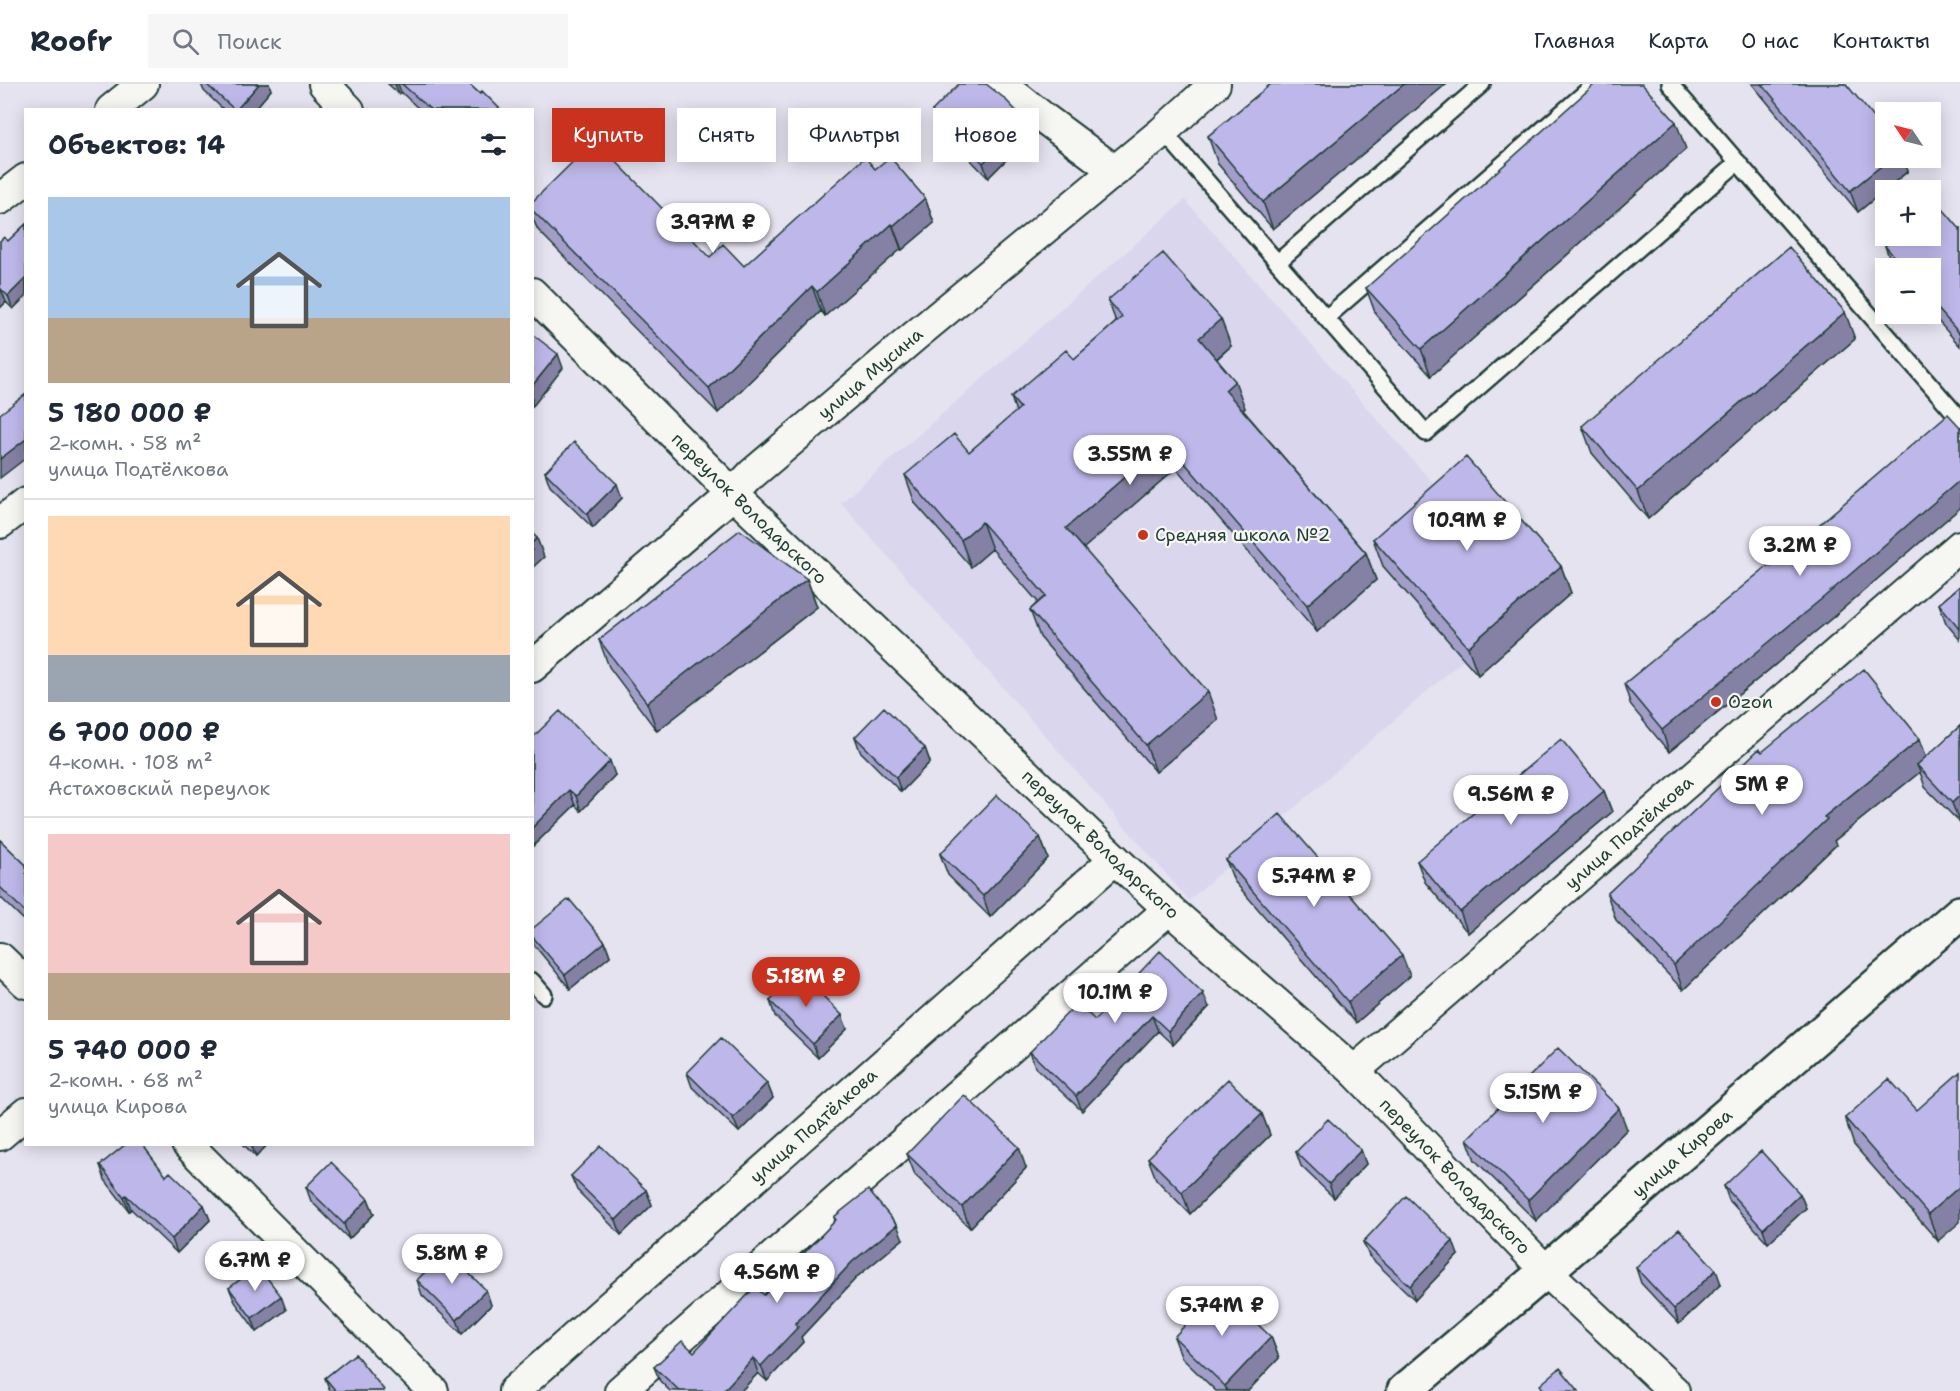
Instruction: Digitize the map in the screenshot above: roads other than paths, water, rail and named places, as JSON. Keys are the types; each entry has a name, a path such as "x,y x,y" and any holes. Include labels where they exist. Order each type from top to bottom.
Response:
{"street":[{"path":"113,108 143,84"},
{"path":"324,84 347,108"},
{"path":"1001,84 1115,171"},
{"name":"улица Мусина","path":"534,666 733,494 762,466 1163,131 1215,84"},
{"path":"0,199 24,180"},
{"name":"переулок Володарского","path":"534,295 733,494 1115,859 1354,1071 1546,1271 1674,1391"},
{"path":"0,524 24,505"},
{"name":"улица Подтёлкова","path":"1354,1071 1960,546"},
{"name":"улица Подтёлкова","path":"514,1391 1115,859"},
{"path":"620,1391 1169,909"},
{"name":"улица Кирова","path":"1404,1391 1960,913"},
{"path":"0,958 24,981"},
{"path":"0,1135 24,1115"},
{"path":"189,1146 433,1391"}],"lane":[{"path":"1278,262 1482,84"},
{"path":"1326,318 1595,84"},
{"path":"1670,84 1960,419"},
{"path":"1163,131 1426,433 1738,162"},
{"path":"534,983 544,995"}],"place":[{"name":"Средняя школа №2","path":"1143,535"},
{"name":"Ozon","path":"1716,702"}]}
